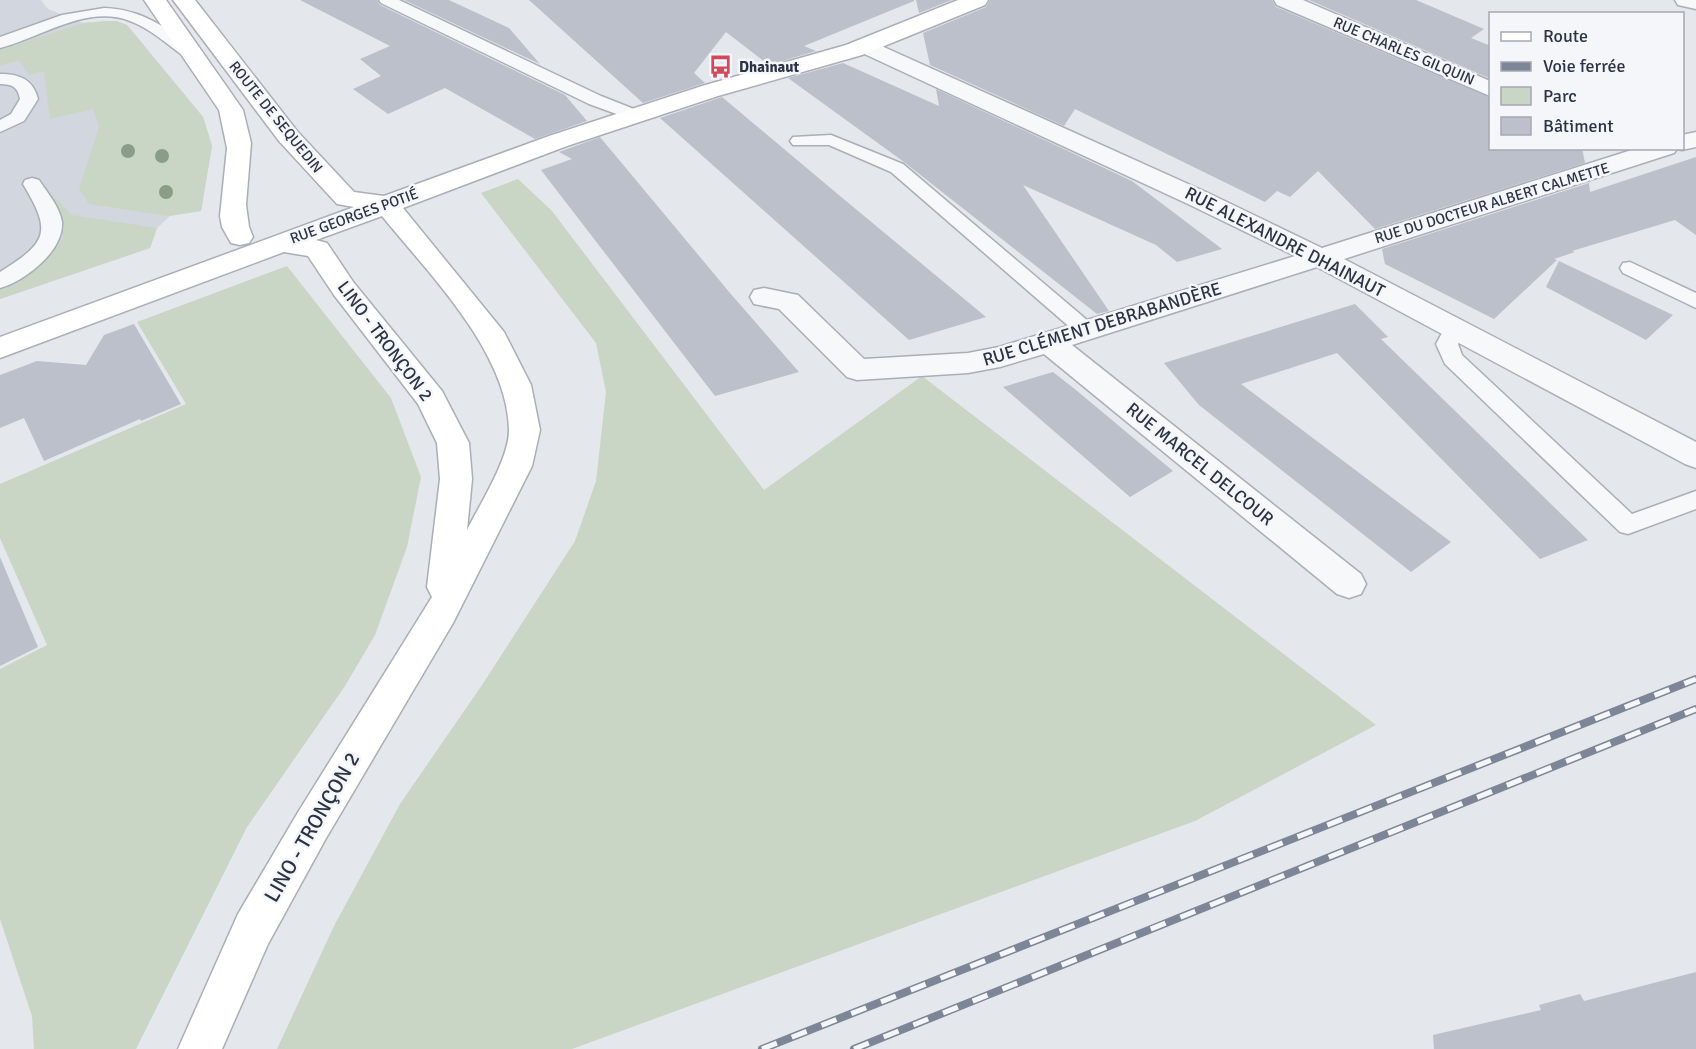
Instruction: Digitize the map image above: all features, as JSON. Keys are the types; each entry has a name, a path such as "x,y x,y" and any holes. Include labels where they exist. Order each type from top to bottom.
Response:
{"main road":[{"name":"ROUTE DE SEQUEDIN","path":"155,0 226,101 237,130 239,148 233,217 240,237"},
{"name":"ROUTE DE SEQUEDIN","path":"184,0 288,136 346,198"},
{"name":"RUE GEORGES POTIÉ","path":"0,327 501,142 710,91 839,55 977,0"},
{"name":"RUE GEORGES POTIÉ","path":"0,348 387,205 627,112"},
{"path":"346,198 387,205"},
{"name":"LINO - TRONÇON 2","path":"200,1049 253,929 311,827 441,613 516,466 525,429 516,385 494,339 387,205"},
{"path":"240,237 281,243"},
{"name":"LINO - TRONÇON 2","path":"281,243 317,249 430,399 453,443 456,479 441,613"}],"street":[{"name":"RUE CHARLES GILQUIN","path":"1285,0 1489,88"},
{"path":"1686,0 1696,3"},
{"name":"RUE ALEXANDRE DHAINAUT","path":"866,46 1319,256 1696,456"},
{"name":"RUE DU DOCTEUR ALBERT CALMETTE","path":"1319,256 1646,151"},
{"name":"RUE CLÉMENT DEBRABANDÈRE","path":"764,297 788,302 857,370 968,363 1088,332 1319,256"},
{"name":"RUE MARCEL DELCOUR","path":"1050,343 1350,584"}],"lane":[{"path":"0,32 82,0"},
{"path":"0,43 119,0"},
{"path":"387,0 595,100 627,112"},
{"path":"77,16 107,12 129,15 148,24 195,56"},
{"path":"0,79 19,81 25,85 29,99 18,117 1,126"},
{"path":"799,141 831,140 897,168 1088,332"},
{"path":"0,281 19,269 48,241 52,220 32,184"},
{"path":"1630,268 1696,301"},
{"path":"1454,329 1447,344 1453,359 1628,525 1696,500"}],"shaded area":[{"path":"0,0 41,0 48,9 83,23 116,21 127,25 203,117 212,146 201,211 170,216 157,228 150,248 0,299"}],"green space":[{"path":"116,21 127,25 203,117 212,146 201,211 168,216 89,204 79,189 99,127 93,109 50,119 44,71 29,75 19,60 0,66 0,50 83,23"},
{"path":"518,179 552,211 764,490 922,376 1376,725 1195,821 572,1049 277,1049 334,926 400,804 482,685 575,541 596,481 606,392 596,343 481,193"},
{"path":"47,199 57,199 71,215 157,228 150,248 0,299 0,289 33,267 63,239 61,225"},
{"path":"287,266 391,398 421,477 407,547 375,635 345,686 247,827 136,1049 34,1049 32,1016 0,919 0,669 47,645 0,538 0,484 186,404 137,322"}],"building":[{"path":"300,0 377,0 380,5 565,95 587,121 535,139 445,88 388,114 353,89 381,76 360,59 390,46"},
{"path":"404,0 449,0 509,28 540,64"},
{"path":"529,0 914,1 804,46 816,51 769,65 726,32 694,73 705,83 643,103"},
{"path":"916,0 952,0 919,13"},
{"path":"990,0 1272,0 1276,7 1489,97 1489,150 1582,150 1585,163 1375,229 1318,171 1290,197 1277,191 1265,202 1075,109 1064,126 930,65 923,33 986,7"},
{"path":"1309,0 1416,0 1484,29 1471,38 1489,45 1489,78"},
{"path":"843,63 939,106 936,89 1132,181 1222,249 1177,262 1156,245 1023,185 1109,311 1097,314 904,162 788,78"},
{"path":"722,97 986,317 909,340 660,118"},
{"path":"600,137 799,372 715,396 541,170 572,159 559,152"},
{"path":"1696,157 1696,235 1675,220 1572,251 1575,252 1554,259 1557,260 1494,319 1385,264 1382,249 1589,183 1590,192"},
{"path":"1559,261 1673,315 1646,340 1546,287"},
{"path":"1355,304 1388,337 1381,339 1588,540 1540,559 1337,353 1241,384 1451,542 1411,572 1199,405 1164,363"},
{"path":"134,324 181,404 141,421 140,419 44,461 24,418 0,428 0,375 37,361 86,365 104,335"},
{"path":"1053,372 1173,471 1130,497 1003,387"},
{"path":"0,557 38,647 0,666"},
{"path":"1696,972 1696,1049 1434,1049 1433,1035 1541,1010 1539,1005 1580,994 1584,1001"}],"railway":[{"path":"762,1049 1696,679"},
{"path":"854,1049 1696,709"}],"place":[{"name":"Dhainaut","path":"721,67"}]}
